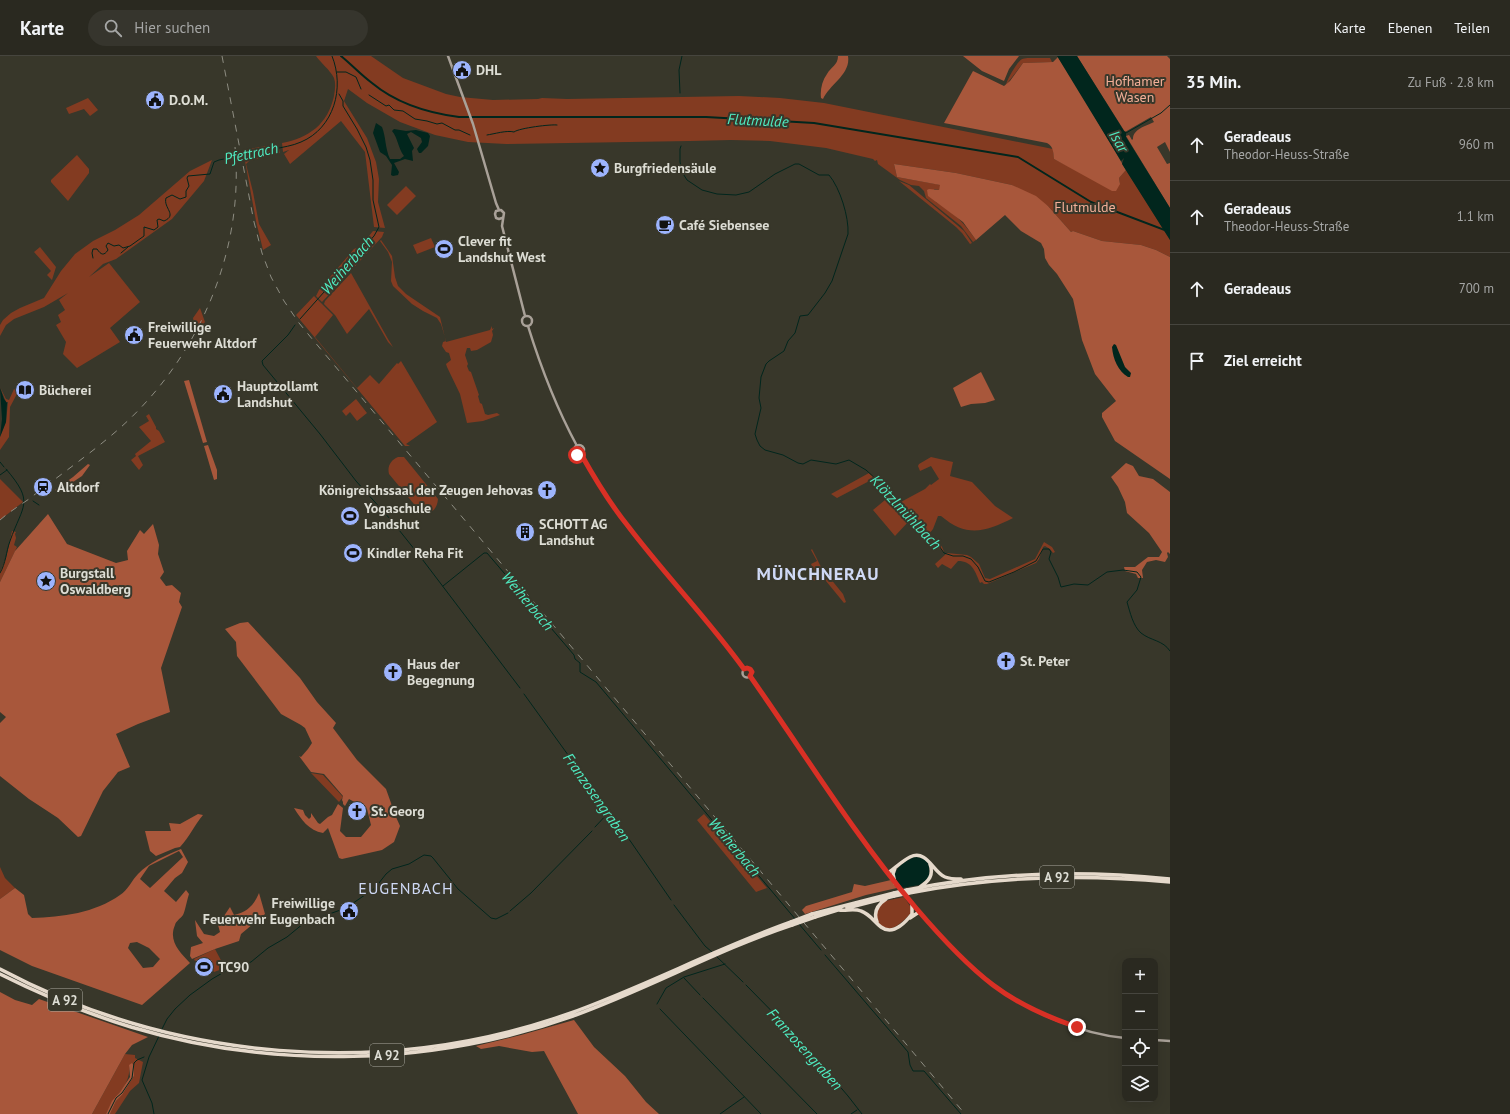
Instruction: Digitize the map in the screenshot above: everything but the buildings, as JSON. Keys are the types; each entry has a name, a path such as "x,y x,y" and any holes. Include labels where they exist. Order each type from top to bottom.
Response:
{"highway":[{"path":"888,873 909,857 915,855 922,856 929,861 932,872 928,881 919,887"},
{"name":"A 92","path":"929,861 946,878 966,880"},
{"path":"895,868 893,874 895,882"},
{"name":"A 92","path":"908,892 919,887 966,880 1027,875 1114,874 1170,879"},
{"name":"A 92","path":"0,974 72,1007 133,1026 179,1038 244,1047 304,1052 375,1052 438,1046 500,1034 568,1014 792,923 894,894 980,882 1043,878 1107,878 1170,882"},
{"name":"A 92","path":"814,916 887,898 894,894"},
{"path":"887,898 880,903 876,910 876,918 879,925 886,930 892,930 900,926 918,911"},
{"path":"912,903 912,914"},
{"name":"A 92","path":"839,910 857,909 867,914 879,925"},
{"path":"909,918 912,914 918,911"},
{"name":"A 92","path":"0,969 74,1004 133,1026"}],"main road":[{"path":"448,56 464,98 481,151 498,210 495,216 502,226"},
{"path":"498,210 504,213 502,218 502,226 525,316 522,319 522,322 524,325 528,326 551,393 577,446 575,452 577,455 581,454"},
{"path":"498,219 502,218"},
{"path":"525,316 528,316 531,320 528,326"},
{"path":"577,446 583,448 583,452 581,454"},
{"path":"581,454 628,528 718,635 744,669 747,668 751,670 752,672 750,676 841,810 888,873 918,911 965,962 993,985 1031,1009 1061,1022 1094,1032 1122,1037"},
{"path":"744,669 742,672 743,675 747,677 750,676"},
{"path":"1158,1040 1170,1041"}],"green space":[{"name":"Flutmulde","path":"316,56 371,56 403,78 446,94 460,97 493,100 542,98 567,99 739,96 780,98 824,103 1053,149 1054,159 1066,165 1120,184 1119,178 1126,170 1170,240 1170,257 1141,245 1102,241 1073,231 1071,232 1048,206 1012,185 956,173 894,164 897,177 941,185 939,190 934,189 936,202 949,210 963,223 976,240 973,242 961,226 926,198 924,191 919,186 911,185 900,180 878,164 877,160 875,161 873,159 826,148 770,141 731,140 506,144 468,142 435,135 400,122 367,103 348,89 344,101 367,138 376,162 379,179 378,202 385,228 374,227 365,152 341,121 290,164 284,154 289,150 283,152 282,143 292,141 316,128 322,122 331,106 335,89 334,78"},
{"path":"838,56 848,56 846,68 823,99 821,98 821,89 825,77 837,62"},
{"path":"963,56 1019,56 1009,69 1004,81 982,71"},
{"name":"Hofhamer Wasen","path":"1077,56 1167,56 1170,59 1170,152 1165,142 1157,147 1167,164 1170,163 1170,208 1126,136 1129,135 1132,140 1138,130 1154,122 1151,117 1125,132"},
{"path":"1058,57 1126,170 1119,178 1120,184 1116,191 1112,191 1054,159 1052,148 1047,143 944,123 973,71 1004,86 1010,81 1023,63 1053,62"},
{"path":"1050,58 1052,62 1023,63 1006,85 1010,75 1022,59"},
{"path":"88,98 98,110 90,116 84,109 69,114 66,108"},
{"path":"278,144 280,153 249,161 246,164 259,224 271,245 263,250 243,150"},
{"path":"77,155 89,169 89,173 68,201 51,182 51,180"},
{"path":"212,160 204,181 172,219 116,259 103,264 89,277 109,263 140,302 110,328 120,342 77,368 63,354 66,342 56,325 61,322 58,315 65,310 59,300 68,293 44,307 14,319 6,325 0,336 0,325 3,320 20,308 44,298 61,271 75,254 93,241 115,230 139,215 190,171"},
{"path":"894,164 956,173 1012,185 1036,196 1048,206 1071,232 1073,231 1102,241 1141,245 1170,257 1170,479 1115,441 1102,417 1102,413 1116,401 1095,374 1082,340 1073,299 1045,258 1044,249 1041,243 1021,231 1005,215 976,240 963,222 928,196 927,190 939,190 940,185 897,177"},
{"path":"899,181 909,185 957,225 964,231 972,243 970,244 956,227"},
{"path":"406,186 416,196 397,215 387,205"},
{"path":"373,231 384,232 382,237 322,302 316,296 319,290 354,249 361,246"},
{"path":"431,238 435,247 417,254 413,245"},
{"path":"381,240 392,256 398,286 406,294 440,317 445,337 441,324 437,318 412,304 393,286 391,281 392,262 388,252 380,241"},
{"path":"40,247 56,267 52,280 47,275 51,271 34,252"},
{"path":"351,273 393,347 388,342 369,309 347,334 335,315 324,304 325,301"},
{"path":"314,296 333,315 315,337 357,388 370,375 379,384 397,363 398,364 401,361 437,422 406,444 410,446 405,446 296,315"},
{"path":"200,308 205,322 198,332 195,328 193,318"},
{"path":"492,326 492,329 494,328 492,331 493,335 491,342 477,350 471,351 470,348 467,348 465,355 468,364 467,366 471,372 479,395 480,403 482,404 485,414 488,415 497,413 500,415 483,421 467,423 460,394 446,364 451,360 449,353 446,352 442,346 443,342 490,330"},
{"path":"981,372 995,400 961,407 953,388"},
{"path":"189,380 207,442 203,443 184,381"},
{"path":"0,387 6,399 9,400 14,389 18,392 10,407 9,437 0,450 0,437 6,422 8,402 6,402"},
{"path":"356,399 367,413 357,421 350,412 346,416 342,411"},
{"path":"149,414 156,429 159,431 165,442 138,456 143,465 139,470 131,460 136,456 135,454 151,441 139,427 149,421 146,416"},
{"path":"208,445 217,470 217,479 214,480 204,446"},
{"path":"398,457 404,457 438,499 436,507 431,512 425,512 418,509 389,474 390,464"},
{"path":"931,457 953,462 950,476 972,482 995,506 1013,518 994,527 968,530 959,528 941,516 938,516 933,529 929,534 941,545 944,553 914,520 909,521 895,536 873,510 885,500 890,506 895,507 899,503 925,489 939,479 931,466 920,471 918,466"},
{"path":"1126,463 1133,466 1139,476 1153,479 1170,492 1170,554 1168,552 1167,553 1168,557 1165,562 1156,560 1147,562 1142,570 1143,578 1138,578 1136,574 1125,571 1124,567 1135,567 1148,557 1159,557 1162,552 1149,533 1127,513 1125,502 1118,487 1111,477"},
{"path":"88,464 90,465 82,476 58,492 55,490 73,477"},
{"path":"869,473 875,478 837,498 831,494"},
{"path":"0,479 23,502 0,520"},
{"path":"48,514 67,544 116,563 128,560 127,551 140,530 144,534 153,524 159,545 158,554 164,572 160,578 166,586 172,585 181,593 179,602 182,607 161,668 170,712 116,734 130,767 118,772 103,791 81,836 78,837 58,818 29,799 0,776 0,723 6,717 0,712 0,582 15,551"},
{"path":"12,531 16,532 14,545 17,547 0,582 0,572 6,558"},
{"path":"1044,542 1052,547 1055,552 1053,553 1045,546 1043,547 1036,563 987,584 982,582 980,583 975,571 970,565 963,561 958,561 951,569 942,564 938,568 935,564 947,553 967,555 979,564 985,578 990,579 1035,559"},
{"path":"812,549 821,567 843,594 846,602 844,603 820,576 814,581 810,576 815,573 811,564 817,561 811,550"},
{"path":"248,622 300,678 317,702 336,723 333,728 357,760 386,789 400,826 394,842 382,850 342,859 339,858 328,828 323,833 314,830 303,820 294,808 303,810 309,819 311,817 311,813 320,824 332,815 338,804 343,808 340,831 346,837 361,837 371,825 367,809 349,799 345,806 342,800 343,796 324,774 311,772 299,756 301,757 312,743 305,728 281,714 237,656 236,642 225,629 240,623"},
{"path":"311,773 323,775 343,797 339,802"},
{"path":"198,814 203,815 180,847 156,856 150,851 145,831 171,831 169,823 180,824"},
{"path":"704,814 767,888 756,892 697,820"},
{"path":"181,849 188,862 182,873 175,878 164,891 176,902 186,890 189,894 183,915 177,921 173,931 173,936 176,946 190,963 142,1005 32,966 0,950 0,899 15,888 24,895 28,914 32,918 55,917 78,913 100,906 120,895 136,876 147,866 158,859","holes":["179,851 183,857 150,888 140,879 149,866","137,942 149,948 160,959 153,967 143,968 128,948 130,943"]},
{"path":"0,867 5,878 15,888 0,899"},
{"path":"891,880 897,888 866,895 805,914 802,910 806,906 852,892 854,884 865,886"},
{"path":"259,893 265,914 241,934 239,941 192,959 190,956 191,947 203,943 197,936 195,920 204,934 214,936 220,932 218,925 230,907 234,915 243,912 255,901"},
{"path":"904,897 912,909 911,913 894,928 884,928 880,925 876,918 878,906 885,901"},
{"path":"215,949 225,968 214,972 206,957 195,961 194,959"},
{"path":"0,992 15,1000 32,1005 39,999 148,1037 132,1045 125,1054 92,1114 0,1114"},
{"path":"574,1020 594,1047 625,1076 646,1102 659,1114 578,1114 544,1051 532,1052 499,1046 481,1049 476,1046"},
{"path":"125,1054 135,1055 135,1058 143,1062 139,1083 130,1091 115,1114 110,1114 116,1101 122,1095 134,1076 129,1065 129,1075 127,1080 106,1114 92,1114"},
{"path":"132,1063 134,1066 134,1076 122,1095 116,1101 110,1114 106,1114 112,1101 130,1077 129,1065"}],"water":[{"name":"Isar","path":"1057,56 1077,56 1126,132 1126,137 1170,208 1170,240 1122,164 1124,158 1121,161"},
{"path":"376,123 382,127 390,159 400,159 404,156 392,131 394,129 406,131 416,130 428,133 430,136 428,146 421,153 419,153 417,149 422,142 421,138 411,132 407,134 414,148 412,151 413,161 405,159 394,163 399,172 398,175 393,176 391,175 392,165 386,156 380,152 373,133"},
{"path":"1114,344 1116,345 1125,367 1131,373 1130,377 1121,371 1115,360 1112,347"},
{"path":"0,388 7,403 6,422 0,437 2,419"},
{"path":"915,857 924,859 928,863 929,878 919,885 902,888 894,877 895,873 902,864"}],"waterway":[{"name":"Pfettrach","path":"93,258 93,249 97,249 101,254 104,254 108,250 106,246 108,243 114,246 119,245 123,248 130,246 144,236 144,227 154,230 158,227 157,220 159,219 164,221 168,219 170,214 166,205 166,198 172,195 180,199 186,197 186,191 189,186 188,176 210,174 214,162 219,160 291,145 312,136 322,127 334,106 337,94 337,81 336,68 332,56"},
{"name":"Flutmulde","path":"341,56 368,80 391,96 424,110 459,117 706,117 814,123 1018,157 1091,202 1170,232"},
{"name":"Klötzlmühlbach","path":"680,93 679,70 682,56"},
{"path":"337,72 346,72 356,77 361,89"},
{"name":"Weiherbach","path":"300,319 374,236 379,227 373,200 373,180 370,160 366,147 343,106 343,101 339,94"},
{"path":"369,95 386,106 389,105 394,110 403,111 415,119 437,124 442,123 455,130 459,130 470,135"},
{"name":"Isar","path":"1126,133 1161,113 1170,105"},
{"path":"487,135 557,125"},
{"name":"Klötzlmühlbach","path":"681,146 680,162 682,172 687,180 702,190 717,194 736,195 749,192 775,174 795,164 799,164 819,175 829,175 837,187 845,211 848,234 832,281 825,293 808,315 800,316 795,333 788,341 784,351 766,364 761,377 759,398 761,408 755,434 760,446 765,450 783,455 798,463 803,464 811,460 836,464 849,460 866,470 889,491 937,543 944,553 971,559 978,567 985,581 989,582 1036,561 1043,549 1049,549 1051,552 1049,559 1061,587 1074,584 1088,585 1107,572 1123,570 1137,572 1141,577 1137,590 1127,602 1134,623 1141,633 1164,645 1170,651"},
{"name":"Pfettrach","path":"121,253 128,247"},
{"name":"Weiherbach","path":"295,325 288,335 262,361 263,365 320,434 356,481 391,520 419,555 520,688"},
{"name":"Pfettrach","path":"0,462 4,467"},
{"name":"Pfettrach","path":"0,573 24,504 21,489 6,469"},
{"name":"Pfettrach","path":"0,475 7,470"},
{"path":"33,501 39,505"},
{"name":"Weiherbach","path":"443,586 484,553 487,553 574,655 575,659 580,663 580,672 596,682 796,920"},
{"name":"Franzosengraben","path":"524,694 671,900"},
{"path":"595,827 609,812"},
{"path":"510,911 531,893 592,831"},
{"path":"160,1033 167,1019 175,1009 190,995 212,979 224,972 251,962 268,948 287,937 304,923 346,908 375,888 392,869 409,864 424,855 431,856 458,889 491,918 496,919 508,913"},
{"name":"Franzosengraben","path":"674,905 705,946 712,952"},
{"name":"Weiherbach","path":"799,924 821,950"},
{"name":"Weiherbach","path":"825,955 908,1052 910,1065 913,1071 924,1071 961,1114"},
{"name":"Franzosengraben","path":"716,956 743,982"},
{"path":"657,1004 666,988 684,977 725,964"},
{"path":"684,978 700,995"},
{"name":"Franzosengraben","path":"746,985 800,1040 862,1114"},
{"path":"703,998 817,1114"},
{"path":"660,1009 761,1114"},
{"path":"154,1114 152,1103 142,1080 149,1057 159,1036"},
{"path":"108,1114 116,1098 122,1093 132,1078 134,1063 144,1057"},
{"path":"720,1114 744,1097"},
{"path":"851,1114 857,1110"}],"railway":[{"path":"222,56 254,222 262,253 271,277 284,301 299,323 965,1114"},
{"path":"0,520 113,434 142,406 168,375 190,341 208,305 222,267 232,228 236,188 235,147"}],"place":[{"name":"DHL","path":"462,70"},
{"name":"D.O.M.","path":"155,100"},
{"name":"Burgfriedensäule","path":"600,168"},
{"name":"Café Siebensee","path":"665,225"},
{"name":"Clever fit Landshut West","path":"444,249"},
{"name":"Freiwillige Feuerwehr Altdorf","path":"134,335"},
{"name":"Bücherei","path":"25,390"},
{"name":"Hauptzollamt Landshut","path":"223,394"},
{"name":"Altdorf","path":"43,487"},
{"name":"Königreichssaal der Zeugen Jehovas","path":"547,490"},
{"name":"Yogaschule Landshut","path":"350,516"},
{"name":"SCHOTT AG Landshut","path":"525,532"},
{"name":"Kindler Reha Fit","path":"353,553"},
{"name":"Burgstall Oswaldberg","path":"46,581"},
{"name":"St. Peter","path":"1006,661"},
{"name":"Haus der Begegnung","path":"393,672"},
{"name":"St. Georg","path":"357,811"},
{"name":"Freiwillige Feuerwehr Eugenbach","path":"349,911"},
{"name":"TC90","path":"204,967"}],"district":[{"name":"MÜNCHNERAU","path":"818,573"},
{"name":"EUGENBACH","path":"406,888"}],"route":[{"path":"577,455 581,454 607,497 628,528 644,548 718,635 744,669 748,668 751,670 752,672 750,676 841,810 870,850 919,912 965,962 993,985 1031,1009 1077,1027"}]}
